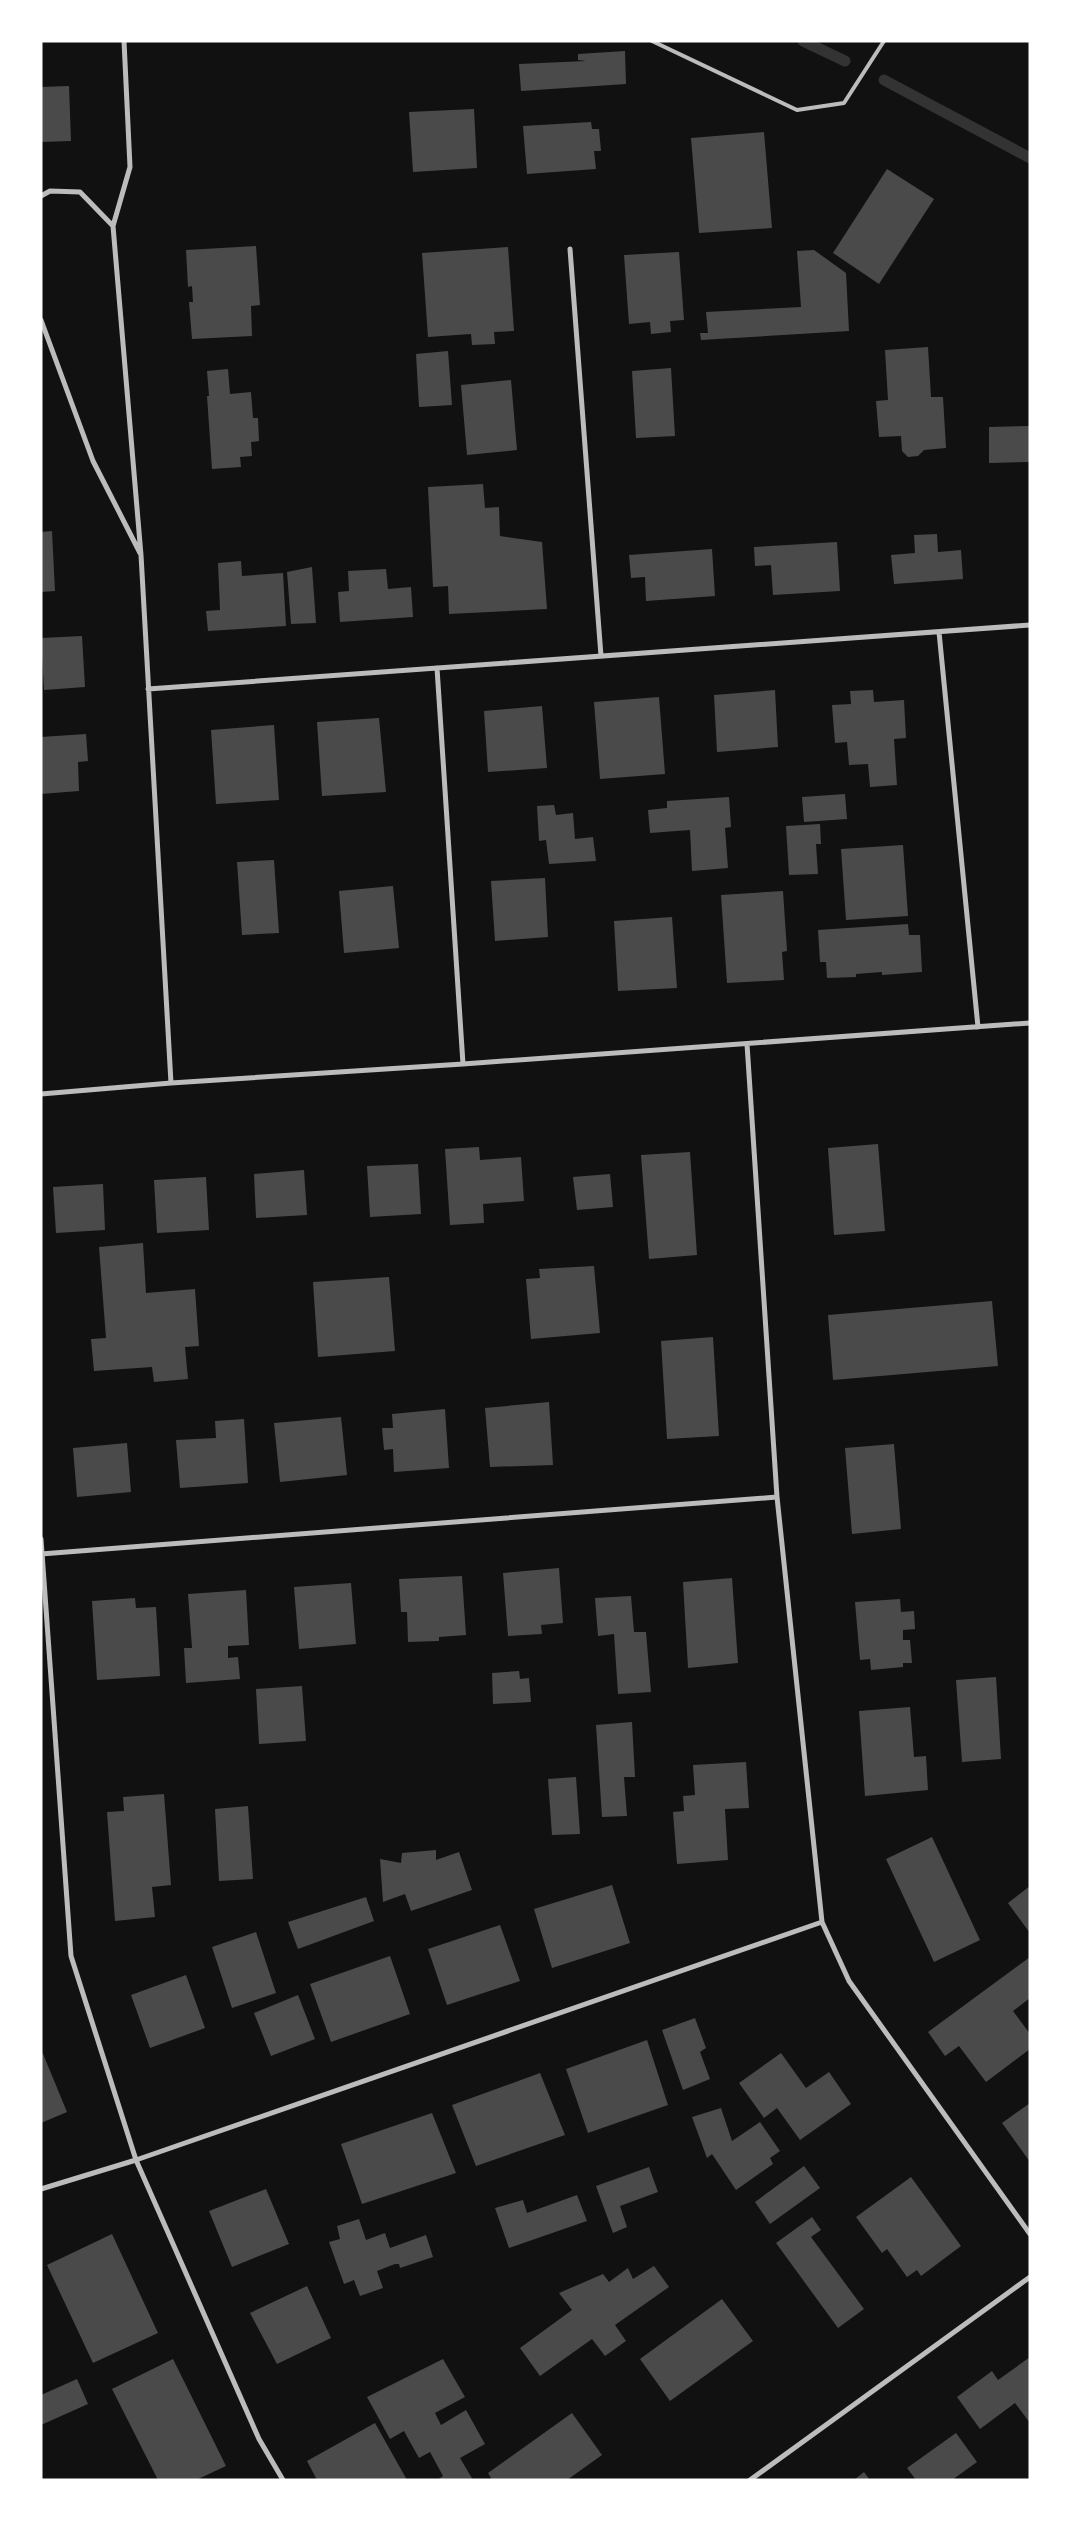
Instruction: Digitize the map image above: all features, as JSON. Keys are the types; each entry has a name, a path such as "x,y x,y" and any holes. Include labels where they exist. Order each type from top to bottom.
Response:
{"street":[{"path":"124,41 130,167 113,226 141,556 171,1083"},
{"path":"41,196 50,190 80,192 113,226"},
{"path":"570,249 601,656"},
{"path":"41,320 93,460 141,556"},
{"path":"148,689 1030,625"},
{"path":"939,632 978,1027"},
{"path":"437,668 463,1064"},
{"path":"41,1094 171,1083 1030,1023"},
{"path":"747,1044 778,1497 822,1922 849,1980 1030,2234"},
{"path":"42,1554 778,1497"},
{"path":"41,1540 71,1956 136,2160 259,2439 283,2480"},
{"path":"41,2189 136,2160 822,1922"},
{"path":"750,2480 1030,2276"}],"lane":[{"path":"652,41 797,110 844,103 884,41"}],"building":[{"path":"625,51 626,84 521,91 519,64 586,61 578,60 578,54"},
{"path":"69,86 71,141 41,142 41,87"},
{"path":"474,109 477,168 413,172 409,112"},
{"path":"591,122 592,129 599,129 601,151 594,151 596,169 527,174 523,126"},
{"path":"764,132 772,228 699,233 691,138"},
{"path":"887,169 934,199 879,284 833,253"},
{"path":"256,246 260,305 251,306 252,336 192,339 189,302 193,302 192,286 188,287 186,250"},
{"path":"508,247 514,331 494,332 495,344 472,345 471,334 428,337 422,253"},
{"path":"814,250 846,273 849,331 701,340 700,333 708,333 706,312 801,307 797,251"},
{"path":"679,252 684,320 670,321 671,332 651,334 650,322 629,324 624,255"},
{"path":"928,347 931,397 943,397 946,448 924,450 918,456 908,457 902,451 901,436 879,437 876,401 888,400 885,350"},
{"path":"448,351 452,405 419,407 416,354"},
{"path":"671,368 675,436 636,438 632,371"},
{"path":"228,369 230,394 251,392 253,418 258,418 259,441 251,442 252,456 240,457 241,467 212,469 207,371"},
{"path":"511,380 517,450 467,455 461,385"},
{"path":"1030,426 1030,462 989,463 989,427"},
{"path":"483,484 485,508 499,507 500,536 542,542 547,609 449,614 448,586 433,587 428,487"},
{"path":"52,531 55,591 41,592 41,532"},
{"path":"937,534 938,552 961,550 963,579 894,584 891,555 915,553 914,535"},
{"path":"837,542 840,591 773,595 771,565 755,566 754,547"},
{"path":"712,549 715,596 646,601 645,577 631,578 629,555"},
{"path":"241,561 242,576 283,573 286,626 208,631 206,611 220,610 218,563"},
{"path":"312,567 316,623 291,624 287,572"},
{"path":"386,569 388,589 411,587 413,617 340,622 338,592 349,591 348,571"},
{"path":"82,636 85,687 44,690 41,638"},
{"path":"775,690 778,747 717,752 714,695"},
{"path":"873,690 874,702 904,700 906,738 894,739 897,785 870,787 868,764 849,765 847,742 835,743 832,705 851,704 850,691"},
{"path":"659,697 665,774 600,779 594,702"},
{"path":"542,706 547,768 488,772 484,711"},
{"path":"379,718 386,792 322,796 317,722"},
{"path":"274,725 279,800 216,804 211,730"},
{"path":"86,734 88,761 78,762 79,791 41,794 41,737"},
{"path":"845,794 847,819 804,822 802,797"},
{"path":"729,797 731,827 725,828 728,868 692,871 690,830 650,833 648,810 667,808 667,801"},
{"path":"554,805 556,815 573,813 575,839 593,837 596,861 549,864 546,840 539,841 537,806"},
{"path":"820,824 821,844 816,844 818,874 789,875 786,826"},
{"path":"903,845 908,916 846,920 841,849"},
{"path":"274,860 279,933 242,935 237,862"},
{"path":"545,878 548,937 495,941 491,881"},
{"path":"393,886 399,948 344,953 339,891"},
{"path":"783,891 787,951 782,952 784,980 727,983 721,895"},
{"path":"672,917 677,988 618,991 614,921"},
{"path":"908,924 909,935 920,935 922,972 882,975 882,972 856,974 856,977 827,978 826,962 820,962 818,930"},
{"path":"878,1144 885,1231 834,1235 828,1148"},
{"path":"479,1147 480,1160 521,1157 524,1201 483,1204 484,1223 450,1225 445,1149"},
{"path":"690,1152 697,1255 649,1259 641,1155"},
{"path":"418,1164 421,1214 370,1217 367,1166"},
{"path":"304,1170 307,1215 256,1218 254,1174"},
{"path":"610,1174 613,1207 577,1210 573,1177"},
{"path":"206,1177 209,1230 157,1233 154,1180"},
{"path":"103,1184 105,1230 56,1233 53,1187"},
{"path":"143,1243 146,1293 195,1289 199,1346 185,1347 188,1379 154,1382 152,1367 94,1371 91,1339 106,1338 99,1247"},
{"path":"594,1266 600,1333 531,1339 526,1279 540,1278 539,1269"},
{"path":"389,1277 395,1351 318,1357 313,1282"},
{"path":"992,1301 998,1366 833,1380 828,1315"},
{"path":"713,1337 719,1436 667,1439 661,1341"},
{"path":"549,1402 553,1465 490,1467 485,1408"},
{"path":"445,1409 449,1468 394,1472 393,1449 384,1450 382,1428 393,1428 392,1414"},
{"path":"341,1417 347,1475 280,1482 274,1423"},
{"path":"244,1419 248,1483 180,1488 176,1440 216,1438 215,1421"},
{"path":"127,1443 131,1492 77,1497 73,1448"},
{"path":"894,1444 901,1529 852,1534 845,1448"},
{"path":"559,1568 563,1623 541,1625 542,1634 508,1636 503,1573"},
{"path":"462,1576 466,1635 439,1637 439,1641 408,1642 407,1612 401,1612 399,1579"},
{"path":"732,1578 738,1663 688,1668 683,1582"},
{"path":"351,1583 356,1644 299,1649 294,1587"},
{"path":"246,1590 249,1645 228,1646 228,1658 238,1657 240,1679 186,1683 184,1648 192,1648 188,1594"},
{"path":"631,1596 634,1632 646,1632 651,1692 618,1694 614,1634 598,1636 595,1598"},
{"path":"135,1598 136,1608 156,1607 160,1676 97,1680 92,1601"},
{"path":"900,1599 901,1612 914,1611 915,1629 903,1630 903,1640 910,1640 912,1663 903,1663 903,1667 871,1670 870,1659 860,1660 855,1602"},
{"path":"519,1671 520,1679 529,1678 531,1702 493,1704 492,1673"},
{"path":"996,1677 1001,1759 962,1762 956,1680"},
{"path":"302,1686 306,1741 259,1744 256,1689"},
{"path":"910,1707 914,1757 926,1756 928,1790 865,1796 859,1711"},
{"path":"632,1722 635,1777 624,1777 627,1816 602,1817 596,1725"},
{"path":"746,1762 749,1808 725,1809 728,1860 677,1864 673,1812 684,1811 683,1796 695,1795 693,1765"},
{"path":"576,1777 580,1834 552,1835 548,1779"},
{"path":"164,1794 171,1885 152,1887 155,1917 115,1921 107,1812 124,1811 123,1797"},
{"path":"248,1806 253,1879 219,1881 215,1809"},
{"path":"932,1837 980,1940 934,1962 886,1859"},
{"path":"436,1850 436,1860 459,1852 472,1890 411,1911 405,1894 383,1902 380,1859 401,1863 402,1853"},
{"path":"612,1885 630,1943 552,1968 534,1909"},
{"path":"1030,1886 1030,1933 1008,1903"},
{"path":"366,1897 374,1921 298,1949 288,1922"},
{"path":"500,1925 520,1981 447,2005 428,1949"},
{"path":"256,1932 276,1993 232,2008 212,1947"},
{"path":"390,1956 410,2014 331,2042 310,1984"},
{"path":"1030,1957 1030,1998 1013,2011 1030,2034 1030,2049 986,2082 959,2046 945,2056 928,2032"},
{"path":"186,1975 205,2028 150,2048 131,1995"},
{"path":"298,1995 315,2039 271,2056 254,2013"},
{"path":"695,2018 706,2048 700,2052 710,2079 683,2090 662,2030"},
{"path":"647,2040 668,2105 588,2133 566,2069"},
{"path":"41,2049 67,2112 41,2123"},
{"path":"781,2053 806,2088 829,2072 851,2104 800,2140 777,2108 764,2118 739,2083"},
{"path":"540,2073 565,2135 476,2166 452,2105"},
{"path":"1030,2103 1030,2162 1002,2123"},
{"path":"721,2108 732,2141 760,2122 780,2151 770,2158 773,2164 736,2190 712,2154 707,2158 692,2117"},
{"path":"432,2113 456,2173 362,2204 341,2144"},
{"path":"804,2166 820,2188 770,2224 755,2202"},
{"path":"649,2167 658,2192 620,2206 627,2227 613,2233 596,2186"},
{"path":"911,2177 961,2246 921,2276 917,2270 907,2277 887,2249 882,2253 856,2217"},
{"path":"266,2189 289,2244 232,2267 209,2211"},
{"path":"577,2195 587,2221 509,2248 495,2208 523,2200 527,2213"},
{"path":"812,2217 821,2230 811,2237 864,2309 838,2328 776,2243"},
{"path":"359,2219 366,2240 385,2233 390,2248 426,2235 433,2257 400,2268 399,2264 395,2264 377,2271 383,2288 360,2296 354,2280 344,2284 329,2242 340,2239 337,2226"},
{"path":"112,2234 158,2333 93,2363 47,2265"},
{"path":"654,2266 669,2287 615,2325 626,2341 605,2356 592,2339 540,2376 520,2348 572,2310 559,2293 603,2274 609,2282 628,2268 633,2279"},
{"path":"307,2286 331,2338 277,2364 250,2313"},
{"path":"722,2299 753,2341 670,2401 640,2359"},
{"path":"1030,2357 1030,2423 1015,2403 980,2429 957,2397 992,2371 998,2380"},
{"path":"173,2359 226,2466 196,2480 158,2480 112,2389"},
{"path":"443,2359 465,2397 435,2413 441,2425 466,2410 485,2444 460,2458 473,2480 437,2480 443,2476 430,2452 419,2458 404,2431 390,2439 367,2397"},
{"path":"77,2379 88,2404 41,2425 41,2395"},
{"path":"572,2413 602,2455 567,2480 492,2480 488,2473"},
{"path":"375,2423 407,2480 317,2480 307,2461"},
{"path":"956,2433 977,2462 952,2480 916,2480 907,2468"},
{"path":"864,2472 870,2480 854,2480"}],"waterway":[{"path":"803,41 845,61"},
{"path":"884,80 1030,158"}]}
